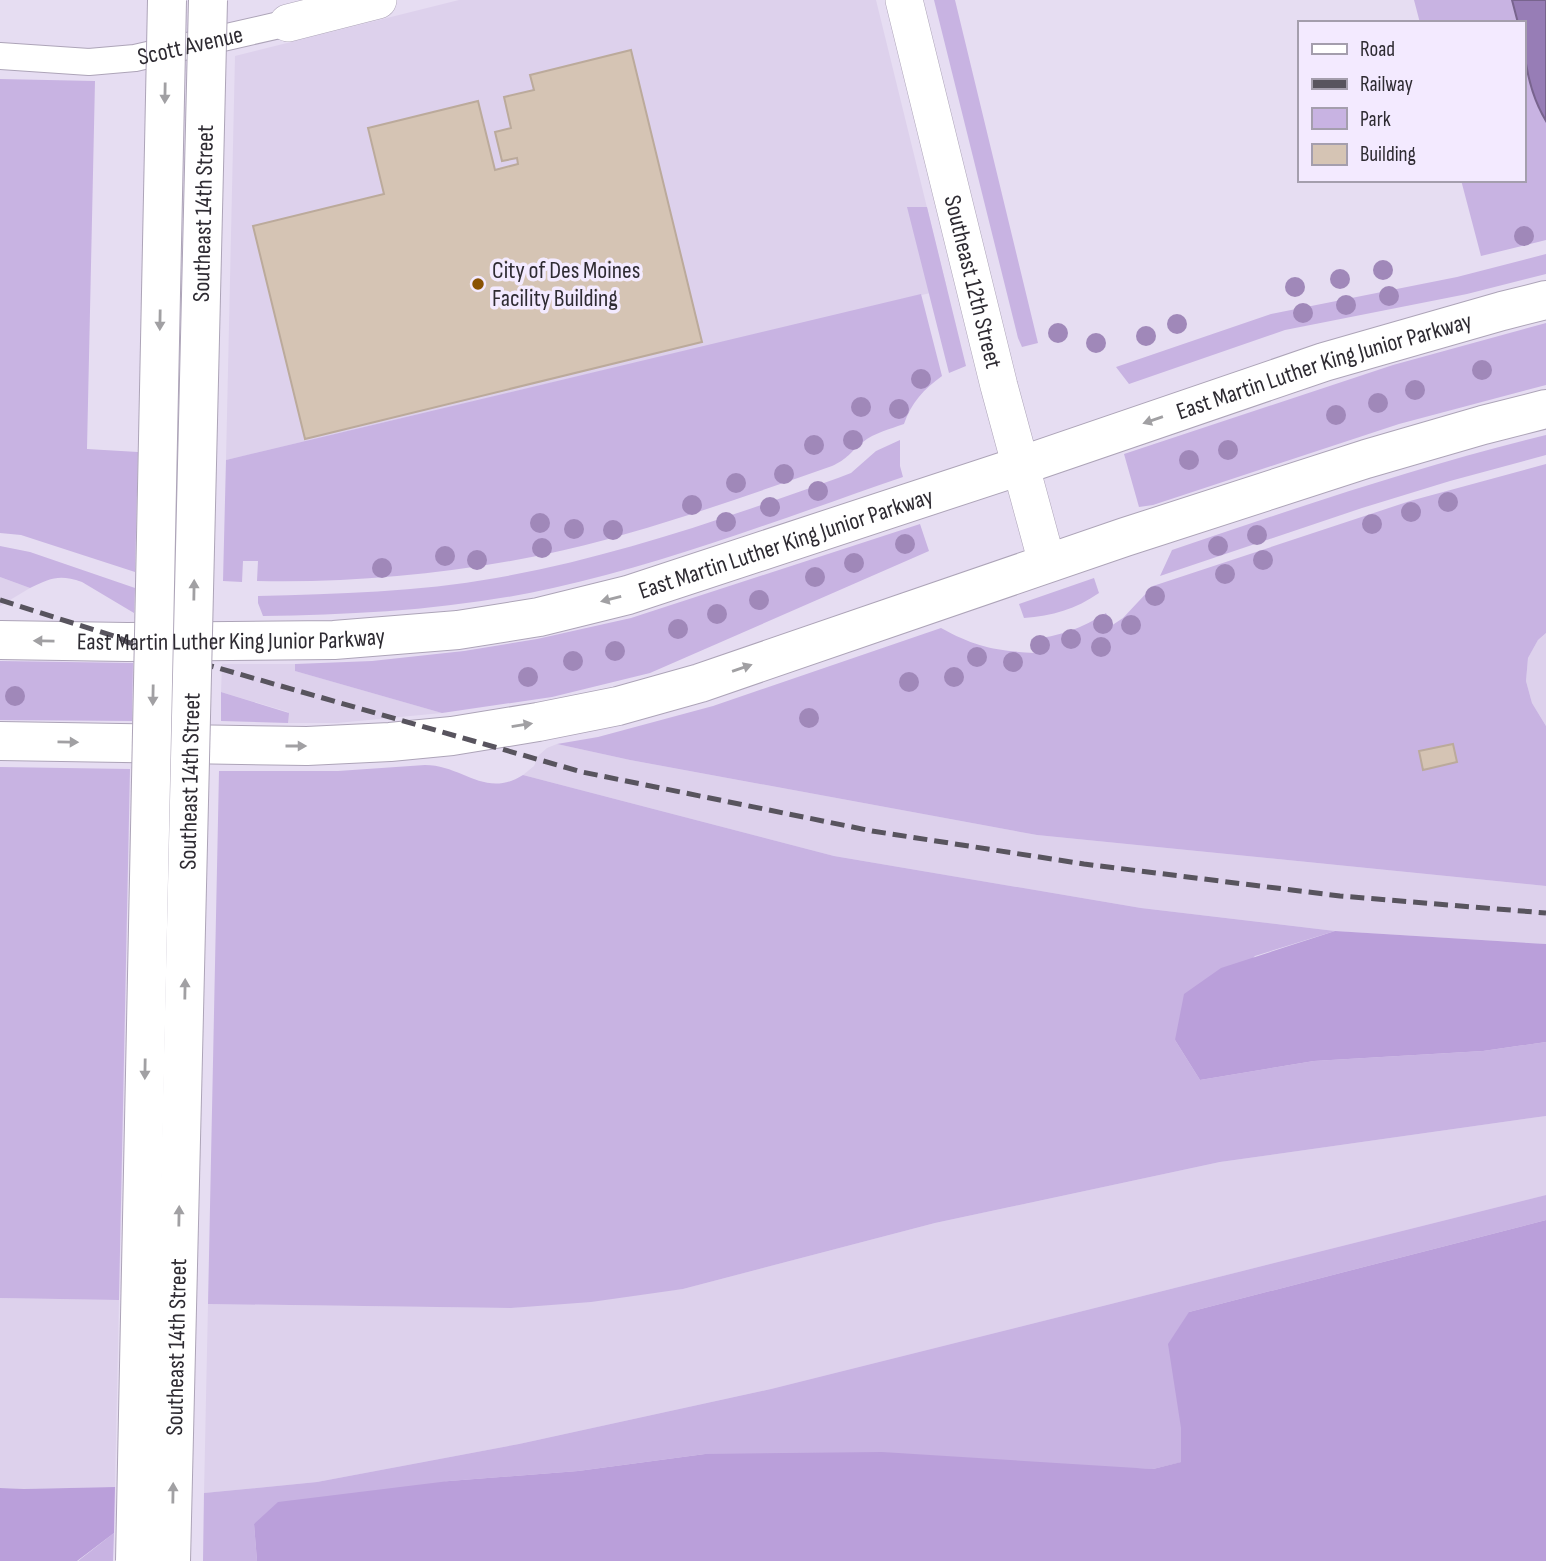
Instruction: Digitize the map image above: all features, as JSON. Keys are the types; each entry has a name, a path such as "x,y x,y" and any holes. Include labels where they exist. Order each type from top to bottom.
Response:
{"main road":[{"name":"Southeast 14th Street","path":"135,1561 167,0"},
{"name":"Southeast 14th Street","path":"171,1561 208,0"},
{"name":"East Martin Luther King Junior Parkway","path":"0,640 334,640 458,630 539,617 628,595 1020,466 1324,362 1546,300"},
{"path":"0,741 307,746 390,742 452,736 618,706 700,683 1047,563 1366,459 1546,409"}],"street":[{"name":"Scott Avenue","path":"0,56 89,62 135,58 379,0"},
{"name":"Southeast 12th Street","path":"904,0 1020,466 1047,563"}],"shaded area":[{"path":"459,0 876,0 947,289 226,460 235,56"},
{"path":"1512,0 1546,0 1546,121 1531,86 1525,54 1525,21 1517,21"},
{"path":"0,577 30,588 0,606"},
{"path":"1546,633 1546,726 1532,703 1526,681 1528,658 1538,640"},
{"path":"222,664 295,664 295,671 442,713 337,723 288,723 288,712 221,692"},
{"path":"557,744 630,760 1037,835 1546,886 1546,944 1335,931 1141,908 834,856 523,775 534,766 539,755"},
{"path":"1335,931 1546,944 1546,1042 1483,1051 1314,1061 1200,1080 1175,1040 1184,994 1221,968"},
{"path":"1546,1116 1546,1195 771,1389 519,1444 317,1482 204,1493 208,1304 511,1308 683,1289 935,1223 1220,1162"},
{"path":"1546,1220 1546,1561 257,1561 254,1524 278,1502 449,1481 578,1471 705,1454 882,1452 1153,1469 1181,1462 1181,1428 1168,1344 1189,1312"},
{"path":"0,1298 119,1300 115,1487 0,1488"},
{"path":"115,1487 114,1533 77,1561 0,1561 0,1488"}],"green space":[{"path":"934,0 955,0 1038,343 1022,347 1018,338"},
{"path":"1414,0 1546,0 1546,240 1481,256 1462,182 1525,182 1525,21 1419,21"},
{"path":"0,79 95,81 87,449 138,452 135,572 21,535 0,533"},
{"path":"907,207 927,207 966,366 949,373"},
{"path":"1546,254 1546,274 1467,294 1285,330 1129,384 1116,367 1271,314 1457,277"},
{"path":"921,294 942,376 919,397 904,424 867,439 832,466 652,526 542,555 400,576 293,581 257,581 258,561 243,561 242,582 223,581 226,460"},
{"path":"1546,323 1546,385 1399,424 1153,505 1139,507 1124,454 1393,365"},
{"path":"1546,435 1546,455 1362,508 1160,576 1172,550 1405,474"},
{"path":"900,440 900,466 903,477 730,537 597,577 518,595 409,610 263,616 258,603 258,596 378,592 467,583 627,548 712,522 851,473 876,451"},
{"path":"1546,464 1546,633 1538,640 1528,658 1526,681 1532,703 1546,726 1546,886 1037,835 630,760 557,744 598,737 713,706 941,628 986,647 1035,653 1031,639 1070,631 1106,613 1111,626 1123,618 1153,586 1410,501"},
{"path":"920,524 929,551 650,673 552,697 442,713 295,671 295,664 372,661 464,651 537,639 631,618"},
{"path":"0,546 30,552 135,588 134,613 82,582 55,578 30,588 0,577"},
{"path":"1094,578 1099,593 1090,599 1063,611 1024,618 1019,604"},
{"path":"0,661 133,663 132,721 0,720"},
{"path":"221,692 289,713 288,723 221,721"},
{"path":"439,766 497,784 523,775 834,856 1141,908 1335,931 1255,956 1175,1040 1200,1080 1314,1061 1483,1051 1546,1042 1546,1116 1220,1162 935,1223 683,1289 591,1302 511,1308 208,1304 219,771 338,771"},
{"path":"0,767 130,769 119,1300 0,1298"},
{"path":"1546,1195 1546,1220 1189,1312 1181,1428 1182,1462 1153,1469 705,1454 578,1471 449,1481 254,1524 257,1561 203,1561 204,1493 317,1482 519,1444 771,1389"},
{"path":"114,1533 113,1561 78,1561"}],"building":[{"name":"City of Des Moines Facility Building","path":"631,50 702,342 305,439 253,226 384,194 368,128 478,101 495,170 518,164 517,158 502,161 495,132 511,128 504,97 534,90 530,75"},
{"path":"1453,744 1457,762 1423,770 1419,751"}],"railway":[{"path":"0,600 127,642 582,772 872,831 1084,864 1340,896 1546,913"}],"place":[{"name":"City of Des Moines Facility Building","path":"478,284"}]}
